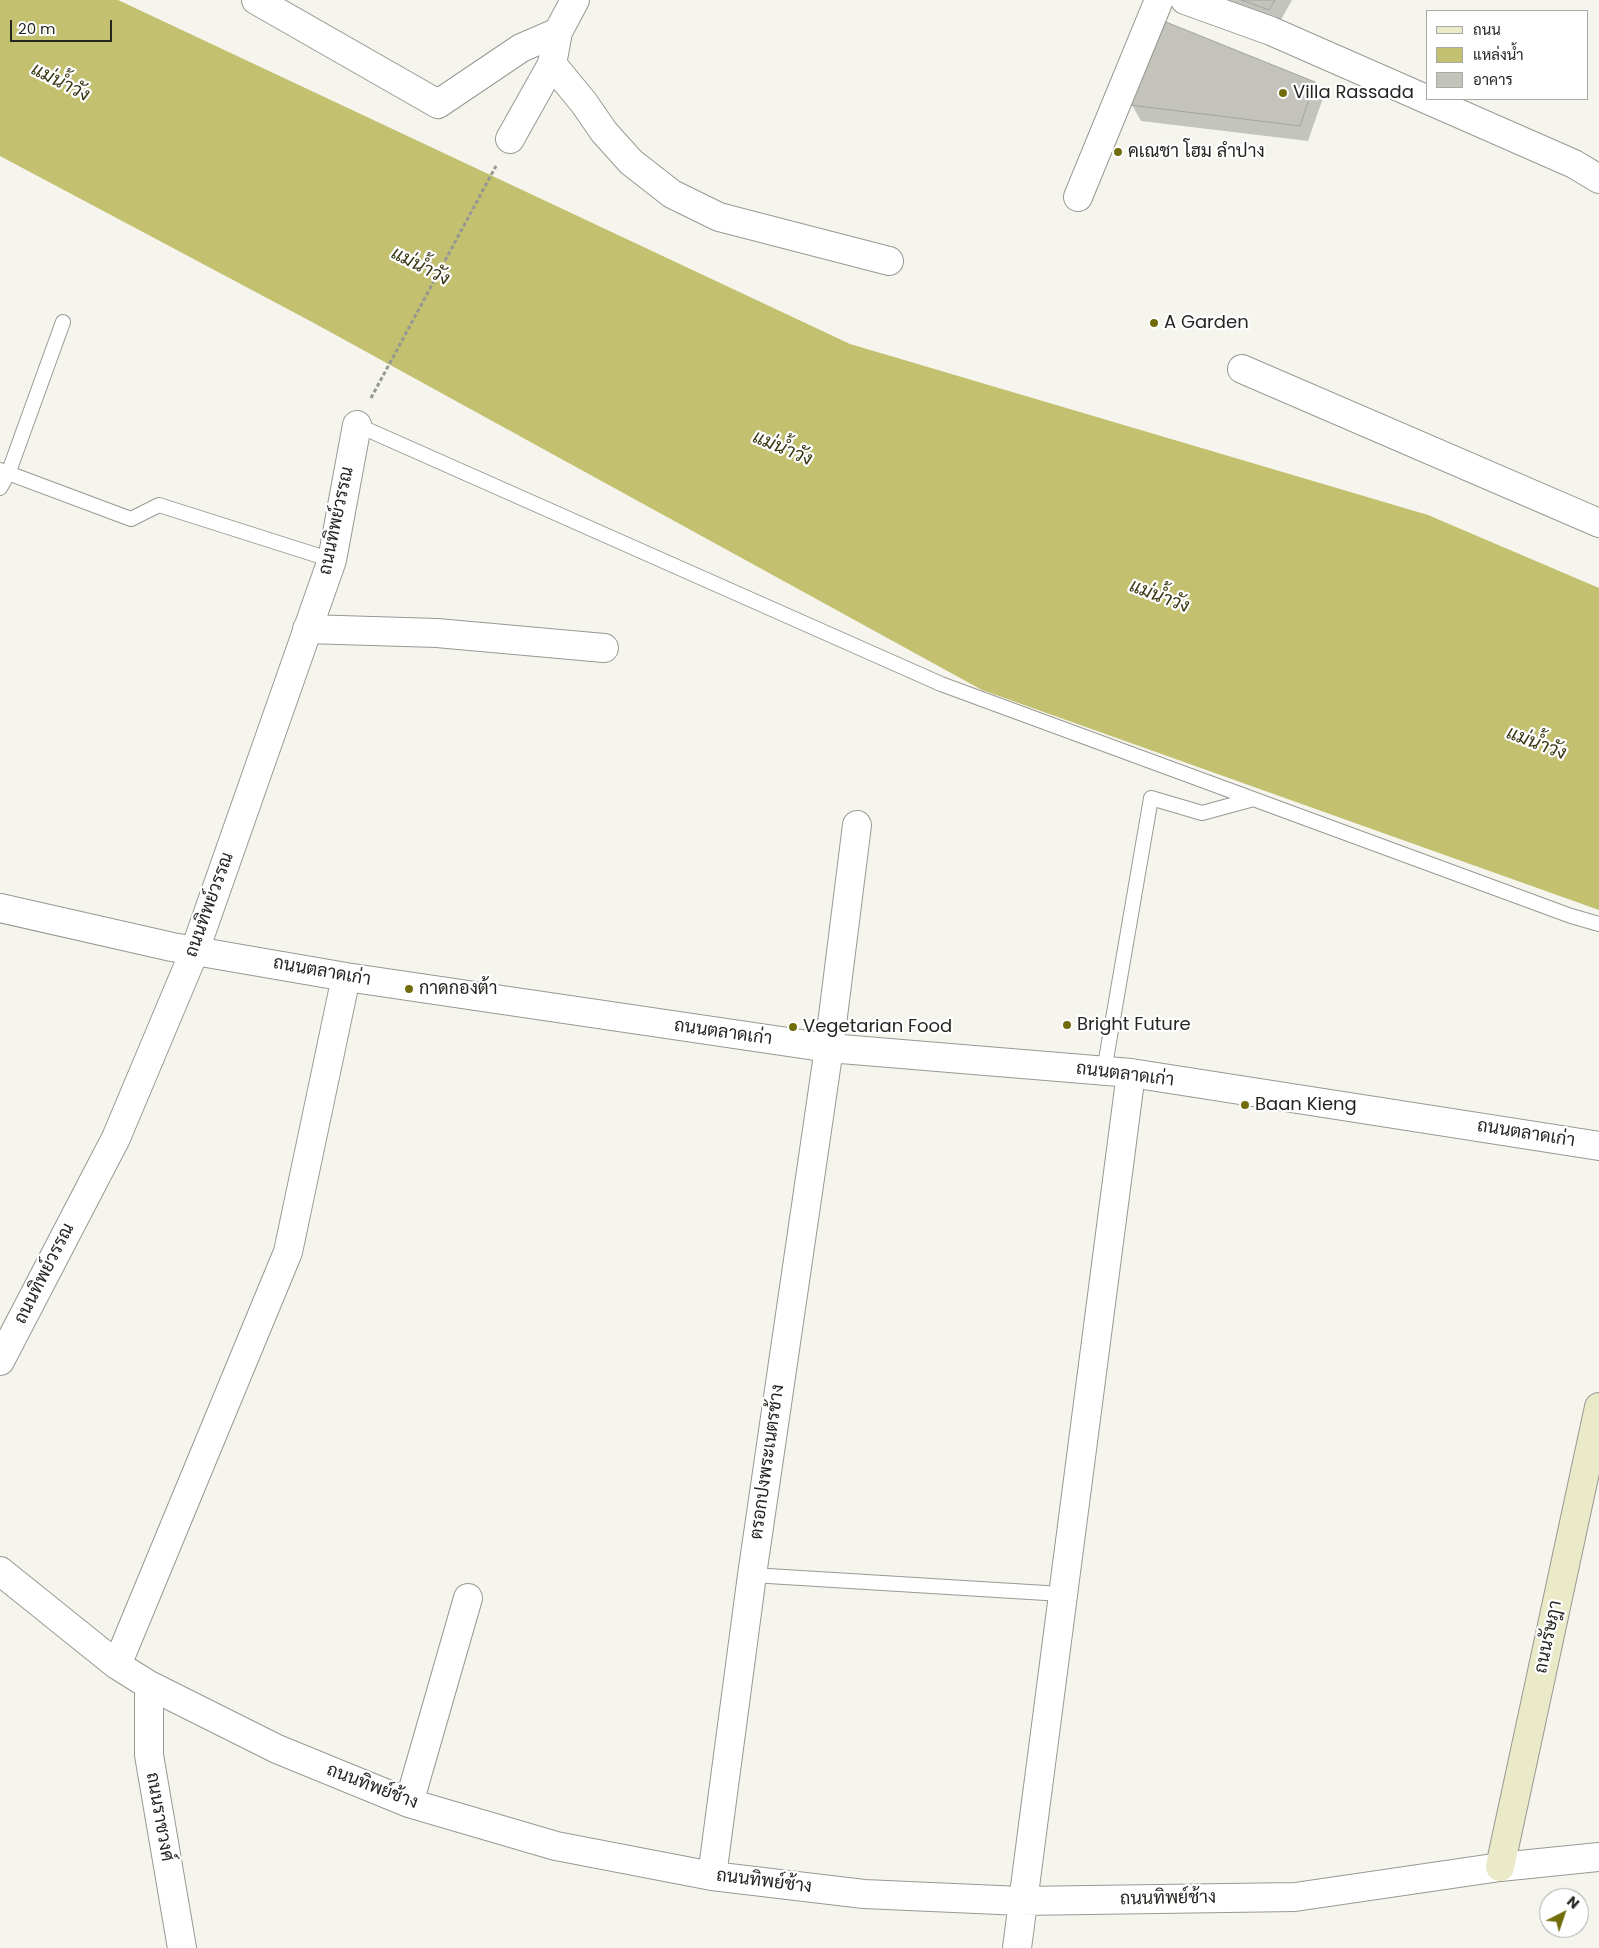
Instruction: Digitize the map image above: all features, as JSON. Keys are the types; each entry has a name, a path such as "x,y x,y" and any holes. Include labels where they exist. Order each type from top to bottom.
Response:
{"street":[{"path":"256,0 438,104 521,48 558,32"},
{"path":"510,140 552,64 558,32 575,0"},
{"path":"1078,197 1159,0"},
{"path":"1186,0 1280,35 1426,99"},
{"path":"552,64 609,138 631,162 672,194 719,217 889,261"},
{"path":"1428,100 1574,164 1599,179"},
{"path":"1242,369 1599,523"},
{"name":"ถนนทิพย์วรรณ","path":"0,1361 116,1138 194,950 332,560 357,425"},
{"path":"307,629 437,633 604,648"},
{"name":"ตรอกปงพระเนตรช้าง","path":"712,1876 752,1575 829,1048 857,825"},
{"name":"ถนนตลาดเก่า","path":"0,908 172,947 346,977 829,1048 1131,1073 1599,1146"},
{"path":"118,1665 288,1252 346,977"},
{"path":"1017,1948 1021,1901 1131,1073"},
{"name":"ถนนรัษฎา","path":"1500,1867 1592,1472 1599,1407"},
{"name":"ถนนทิพย์ช้าง","path":"0,1571 118,1665 149,1685 276,1749 409,1803 556,1846 712,1876 864,1894 1021,1901 1295,1896 1500,1867 1599,1857"},
{"path":"409,1803 468,1598"},
{"name":"ถนนราชวงศ์","path":"149,1685 149,1755 182,1948"}],"lane":[{"path":"0,488 4,472 63,322"},
{"path":"357,425 941,684 1251,800 1571,916 1599,924"},
{"path":"4,472 131,519 159,505 332,560"},
{"path":"1104,1071 1152,798 1202,813 1251,800"},
{"path":"752,1575 1062,1594"}],"path":[{"path":"357,425 510,140"}],"water":[{"name":"แม่น้ำวัง","path":"0,0 118,0 850,344 1428,515 1599,588 1599,910 982,690 312,322 0,156"}],"building":[{"path":"1241,0 1275,0 1269,10"},
{"path":"1166,22 1315,82 1300,126 1130,105"}],"place":[{"name":"Villa Rassada","path":"1283,93"},
{"name":"คเณชา โฮม ลำปาง","path":"1118,152"},
{"name":"A Garden","path":"1154,323"},
{"name":"กาดกองต้า","path":"409,989"},
{"name":"Bright Future","path":"1067,1025"},
{"name":"Vegetarian Food","path":"793,1027"},
{"name":"Baan Kieng","path":"1245,1105"}]}
